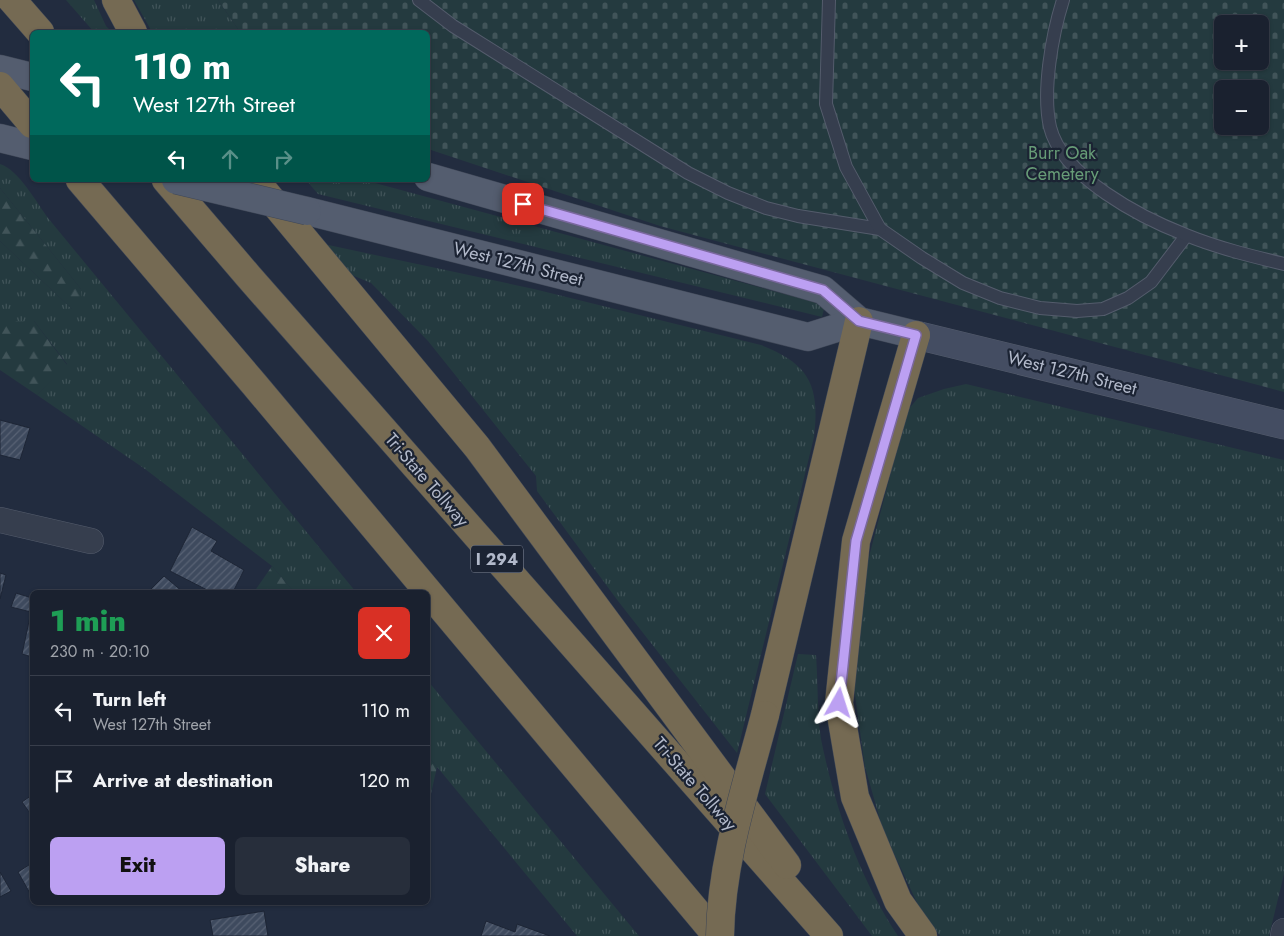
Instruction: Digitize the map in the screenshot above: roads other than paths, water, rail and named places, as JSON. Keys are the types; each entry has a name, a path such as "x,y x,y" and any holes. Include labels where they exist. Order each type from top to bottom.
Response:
{"highway":[{"path":"12,0 38,30"},
{"path":"116,0 132,30"},
{"path":"0,86 30,122"},
{"path":"82,182 427,590"},
{"name":"Tri-State Tollway","path":"168,182 249,277 829,936"},
{"path":"257,182 477,448 774,847 837,936"},
{"path":"718,936 732,843 765,715 859,321"},
{"path":"916,335 856,541 839,703 855,797 898,901 923,936"},
{"path":"430,593 718,936"}],"main road":[{"path":"0,69 30,76"},
{"path":"0,138 30,146"},
{"name":"West 127th Street","path":"430,178 823,290 859,321 1284,425"},
{"name":"West 127th Street","path":"184,182 808,337 859,321"}],"street":[{"path":"0,520 91,541"},
{"path":"1283,936 1284,931"}],"lane":[{"path":"418,0 453,26 656,154 696,177 766,208 798,216 880,229 963,283 1000,298 1040,308 1077,311 1103,309 1128,298 1151,282 1186,236"},
{"path":"829,0 826,104 846,166 880,229"},
{"path":"1063,0 1057,19 1050,57 1048,96 1050,127 1058,147 1078,171 1100,190 1152,221 1186,236 1235,252 1284,264"}],"park label":[{"name":"Burr Oak Cemetery","path":"1062,163"}]}
